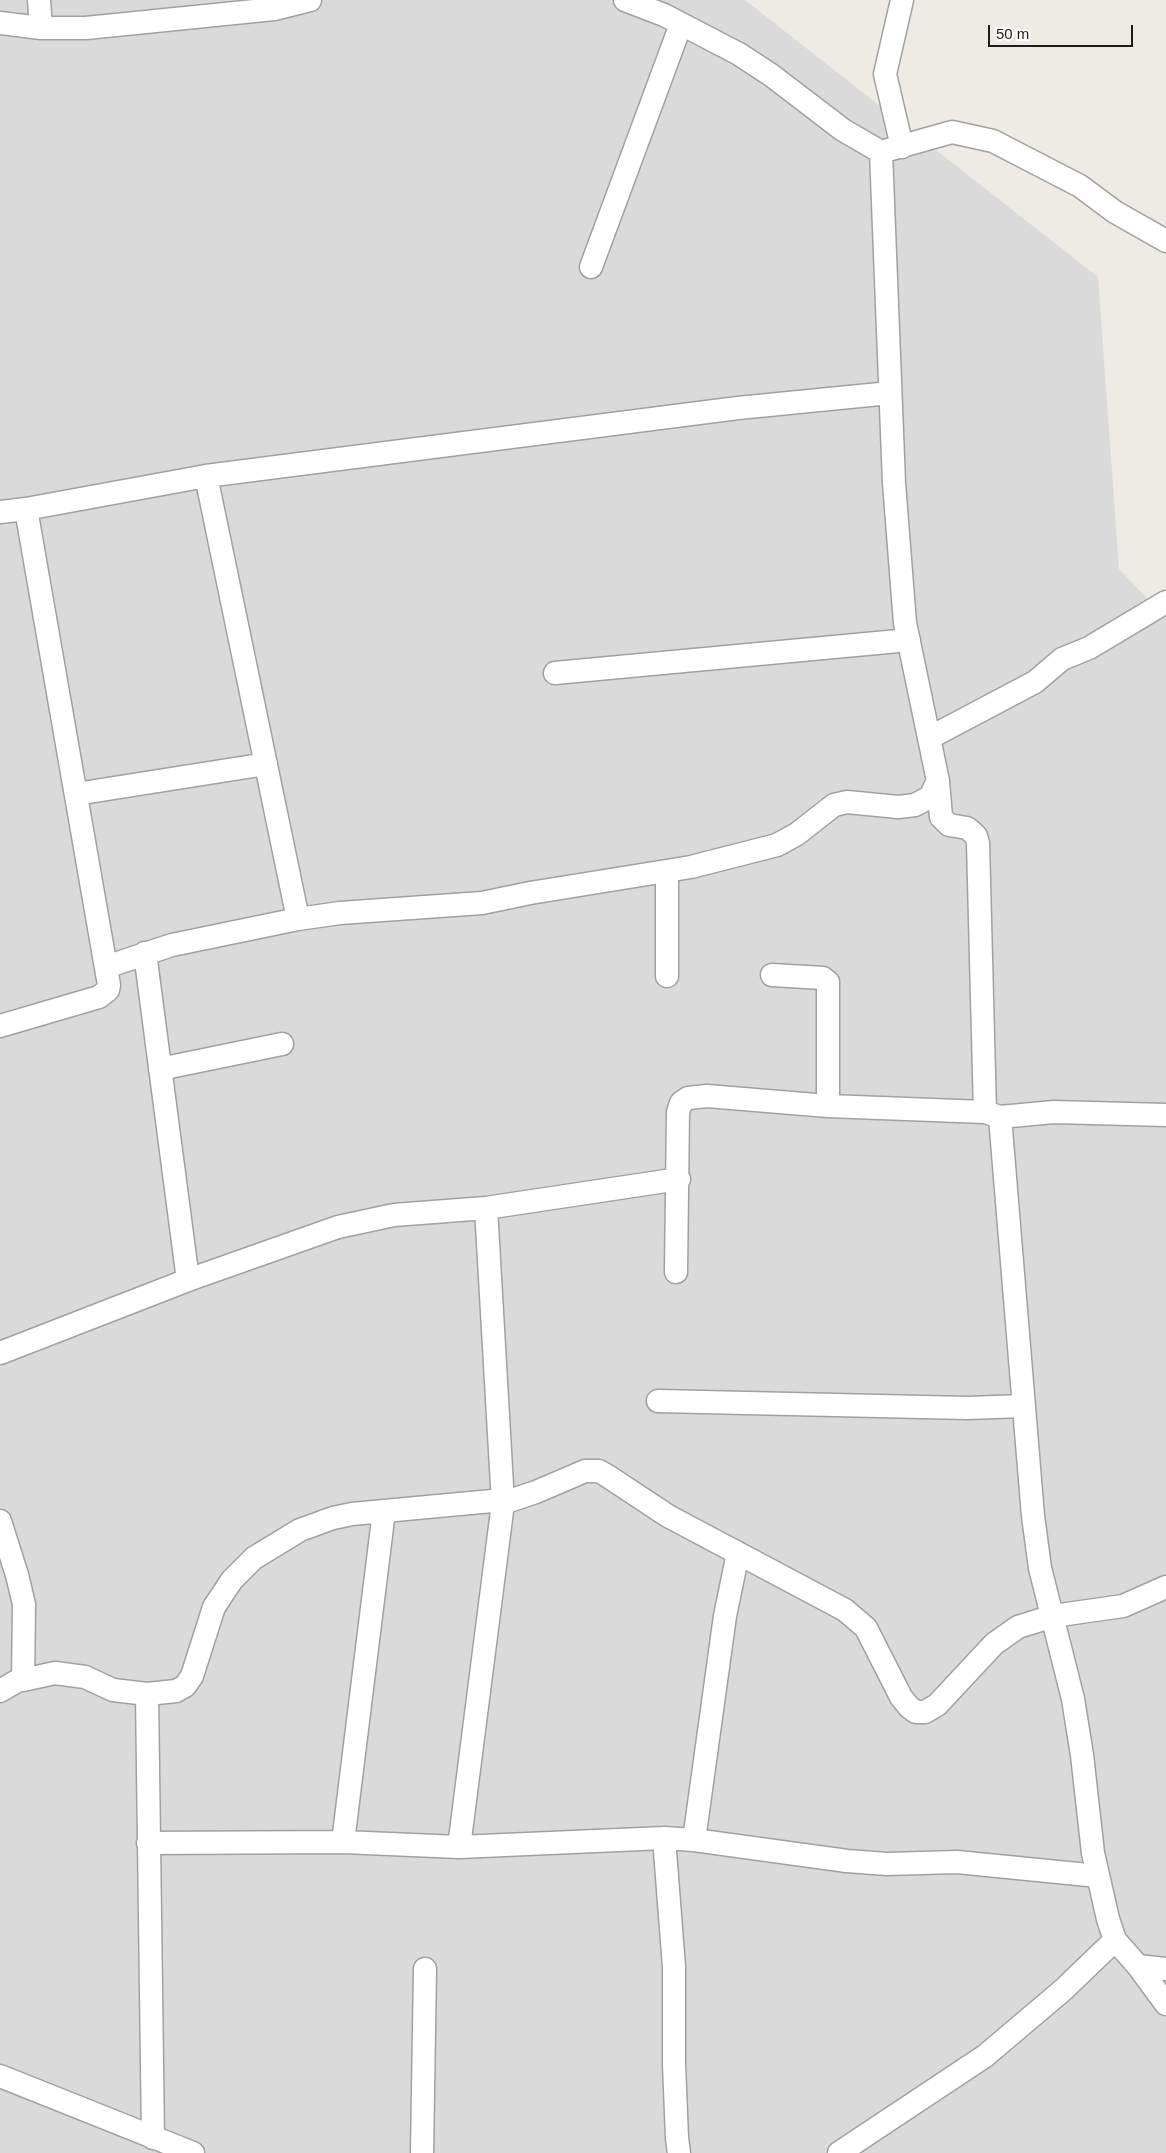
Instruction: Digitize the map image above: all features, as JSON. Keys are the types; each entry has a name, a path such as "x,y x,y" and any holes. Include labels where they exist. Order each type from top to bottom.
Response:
{"street":[{"path":"39,0 41,28"},
{"path":"0,23 41,28 86,28 274,9 310,0"},
{"path":"625,0 681,24 747,60 771,75 843,130 891,149 952,132 993,141 1080,186 1115,212 1166,241"},
{"path":"902,0 886,74 891,149 890,393 895,502 905,623 938,781 940,811 943,820 949,825 967,828 976,836 978,843 993,1115 1024,1406 1034,1524 1040,1568 1073,1699 1082,1755 1093,1853 1108,1919 1115,1940 1138,1966 1166,2004"},
{"path":"591,267 681,24"},
{"path":"0,512 26,509 206,476 738,408 890,393"},
{"path":"206,476 298,919"},
{"path":"0,1026 104,995 109,985 26,509"},
{"path":"929,738 1035,682 1062,659 1089,648 1166,602"},
{"path":"555,673 908,640"},
{"path":"76,794 266,764"},
{"path":"106,967 172,946 298,919 340,913 482,903 530,893 667,871 778,845 797,834 834,805 847,802 898,807 915,805 930,797 938,781"},
{"path":"667,871 667,976"},
{"path":"144,954 188,1280"},
{"path":"772,974 823,978 828,982 828,1106"},
{"path":"160,1069 282,1044"},
{"path":"676,1272 679,1179 678,1112 681,1103 688,1098 707,1096 828,1106 993,1115 1054,1112 1166,1115"},
{"path":"0,1352 188,1280 346,1225 394,1215 486,1208 679,1179"},
{"path":"459,1847 503,1502 486,1208"},
{"path":"658,1401 967,1408 1024,1406"},
{"path":"0,1691 22,1678 23,1680 55,1673 85,1677 112,1690 147,1694 176,1691 185,1686 197,1666 214,1607 232,1580 254,1558 283,1540 318,1523 352,1514 492,1501 503,1502 536,1492 585,1471 599,1471 668,1516 845,1610 858,1619 875,1642 905,1703 916,1712 925,1712 938,1705 994,1644 1010,1631 1026,1623 1052,1616 1123,1606 1166,1587"},
{"path":"343,1842 384,1511"},
{"path":"0,1522 24,1604 23,1680"},
{"path":"694,1840 725,1616 738,1553"},
{"path":"147,1694 148,1843 160,2145"},
{"path":"148,1843 343,1842 459,1847 664,1838 694,1840 855,1862 887,1864 957,1862 1098,1876"},
{"path":"664,1838 674,1967 676,2138 680,2153"},
{"path":"839,2153 985,2056 1064,1990 1115,1940"},
{"path":"1138,1966 1166,1968"},
{"path":"422,2153 425,1969"},
{"path":"0,2076 160,2145 194,2153"}],"shaded area":[{"path":"0,0 745,0 1098,277 1119,569 1166,618 1166,2153 0,2153"}]}
